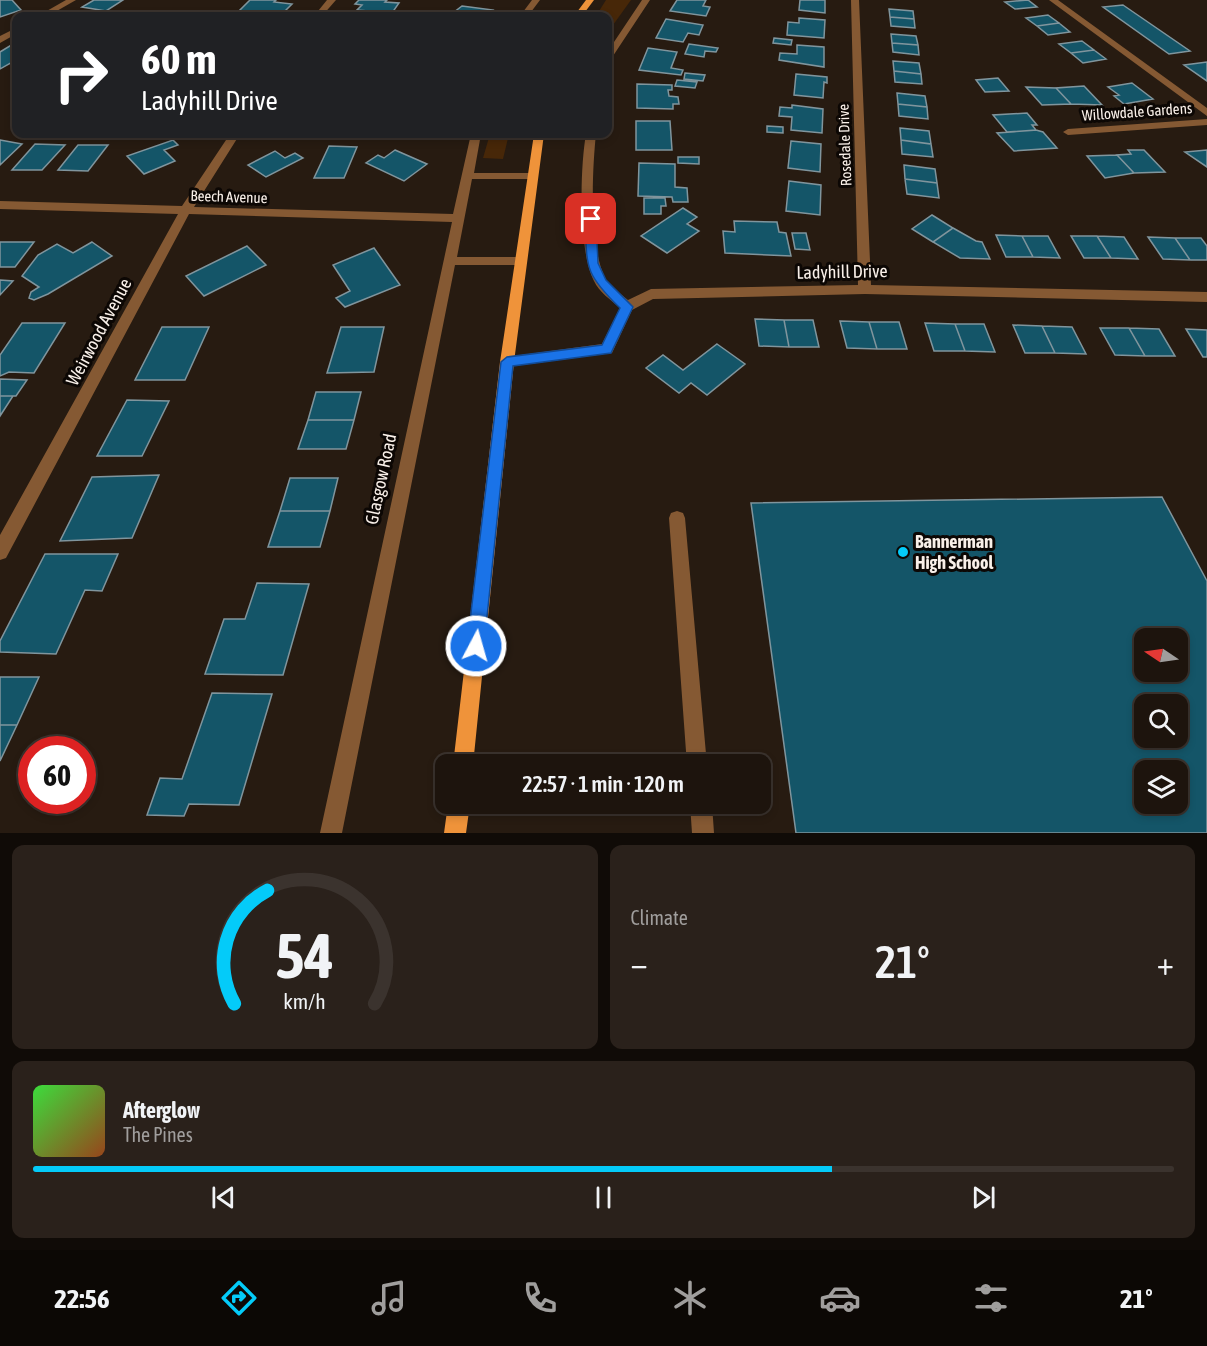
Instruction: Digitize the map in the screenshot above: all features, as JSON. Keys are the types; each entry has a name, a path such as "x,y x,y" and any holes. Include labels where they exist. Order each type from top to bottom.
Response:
{"main road":[{"path":"464,754 507,362 538,138"},
{"path":"455,833 458,814"}],"street":[{"path":"50,12 72,0"},
{"path":"322,12 332,0"},
{"path":"612,51 646,0"},
{"name":"Rosedale Drive","path":"855,0 865,289"},
{"path":"1053,0 1207,113"},
{"name":"Willowdale Gardens","path":"1068,132 1207,122"},
{"name":"Weirwood Avenue","path":"0,552 8,522 185,211 231,138"},
{"name":"Glasgow Road","path":"331,833 475,138"},
{"path":"507,362 607,350 627,307 601,282 593,263 587,154 590,138"},
{"path":"467,176 532,176"},
{"name":"Beech Avenue","path":"0,205 457,218"},
{"path":"449,261 521,261"},
{"name":"Ladyhill Drive","path":"627,307 651,294 865,289 1207,297"},
{"path":"677,518 696,754"},
{"path":"702,814 703,833"}],"shaded area":[{"path":"606,0 631,0 612,26 612,12 598,12"},
{"path":"489,138 508,138 503,159 483,158"}],"building":[{"path":"0,0 12,0 21,10 12,12 0,17"},
{"path":"94,0 123,0 106,11 82,7"},
{"path":"250,0 276,0 274,2 292,4 284,12 239,11"},
{"path":"359,0 387,0 385,2 399,3 393,12 357,10 362,5 355,4"},
{"path":"677,0 706,0 703,6 710,7 706,16 670,11"},
{"path":"800,0 825,0 825,13 799,10"},
{"path":"1028,0 1037,7 1015,9 1005,2"},
{"path":"1123,5 1190,51 1169,54 1103,7"},
{"path":"462,6 493,10 491,12 454,12"},
{"path":"889,9 913,11 914,19 890,17"},
{"path":"1048,15 1059,23 1037,26 1026,18"},
{"path":"890,17 914,19 915,28 891,26"},
{"path":"799,18 825,20 824,38 787,35 788,22 799,23"},
{"path":"666,19 703,25 699,35 688,33 683,42 656,38"},
{"path":"1059,23 1070,32 1048,35 1037,26"},
{"path":"891,34 916,36 918,45 892,43"},
{"path":"774,38 792,40 791,45 773,43"},
{"path":"1082,41 1094,50 1071,53 1059,44"},
{"path":"892,43 918,45 919,55 893,52"},
{"path":"689,44 718,48 716,52 705,51 704,57 685,54"},
{"path":"12,45 12,62 0,69 0,52"},
{"path":"797,45 824,47 824,67 779,60 780,53 797,54"},
{"path":"648,48 677,52 671,68 683,70 681,75 639,70"},
{"path":"1094,50 1106,59 1083,63 1071,53"},
{"path":"893,61 919,63 921,74 894,71"},
{"path":"1207,62 1207,81 1184,65"},
{"path":"894,71 921,74 922,84 895,82"},
{"path":"685,73 705,75 703,81 684,79"},
{"path":"796,74 827,77 827,83 824,82 823,98 794,95"},
{"path":"998,78 1009,91 985,92 976,80"},
{"path":"677,80 697,82 695,88 675,86"},
{"path":"1132,83 1153,99 1124,104 1114,96 1119,95 1108,87"},
{"path":"637,84 672,85 672,90 668,90 669,96 678,97 679,104 673,104 673,109 637,108"},
{"path":"1084,86 1102,105 1071,104 1056,88"},
{"path":"1026,87 1056,88 1071,104 1042,105"},
{"path":"897,93 925,96 927,107 898,104"},
{"path":"898,104 927,107 928,119 899,116"},
{"path":"792,105 823,109 822,133 791,130 792,117 779,116 780,107 792,108"},
{"path":"1027,113 1037,125 1032,125 1036,130 1007,132 993,115"},
{"path":"636,121 670,121 672,150 636,150"},
{"path":"767,126 783,127 783,133 767,132"},
{"path":"900,128 929,131 931,144 901,140"},
{"path":"1036,130 1043,132 1057,148 1014,151 997,133"},
{"path":"0,140 22,144 0,165"},
{"path":"173,140 178,145 164,150 175,161 144,174 127,156"},
{"path":"901,140 931,144 933,157 902,154"},
{"path":"791,141 821,144 820,172 788,168"},
{"path":"35,144 65,145 42,170 12,170"},
{"path":"78,145 108,145 88,171 58,170"},
{"path":"329,146 357,147 344,178 314,178"},
{"path":"395,150 427,164 404,181 366,163 378,155 384,158"},
{"path":"1128,150 1144,150 1165,172 1134,173 1117,155 1131,154"},
{"path":"1207,150 1207,167 1185,152"},
{"path":"275,151 285,158 295,153 303,158 266,177 248,165"},
{"path":"1117,155 1134,173 1105,178 1087,156"},
{"path":"678,157 699,157 699,164 678,163"},
{"path":"639,163 675,164 675,187 687,188 688,202 673,202 672,197 638,196"},
{"path":"904,165 935,169 937,183 905,179"},
{"path":"905,179 937,183 939,198 907,194"},
{"path":"789,181 821,185 820,215 786,211"},
{"path":"644,198 665,198 666,206 661,206 661,214 644,214"},
{"path":"683,208 697,217 687,224 699,231 667,253 641,236"},
{"path":"932,215 953,228 933,242 912,229"},
{"path":"734,221 777,222 779,232 786,233 791,256 725,253 723,231 735,232"},
{"path":"953,228 982,242 990,259 960,258 933,242"},
{"path":"792,233 806,233 810,250 795,249"},
{"path":"996,235 1022,236 1033,257 1006,257"},
{"path":"1022,236 1048,236 1060,258 1033,257"},
{"path":"1071,236 1097,236 1111,258 1084,258"},
{"path":"1097,236 1124,237 1138,259 1111,258"},
{"path":"1148,237 1175,238 1190,260 1163,259"},
{"path":"1175,238 1201,238 1207,246 1207,260 1190,260"},
{"path":"0,242 34,242 15,267 0,267"},
{"path":"92,242 112,256 48,294 34,300 29,298 31,292 39,287 22,276 38,255 57,244 73,253"},
{"path":"247,246 266,265 204,296 186,276"},
{"path":"374,248 400,285 345,307 336,298 350,291 333,265"},
{"path":"0,280 13,281 0,295"},
{"path":"755,319 784,320 789,347 759,346"},
{"path":"784,320 813,320 819,347 789,347"},
{"path":"840,321 869,322 877,349 847,348"},
{"path":"869,322 899,322 907,349 877,349"},
{"path":"22,323 65,323 34,373 9,372 0,376 0,355"},
{"path":"925,323 955,324 965,351 934,351"},
{"path":"955,324 984,324 995,352 965,351"},
{"path":"1013,325 1042,326 1055,353 1025,353"},
{"path":"1042,326 1072,327 1086,354 1055,353"},
{"path":"162,327 209,327 185,380 135,380"},
{"path":"341,327 384,327 374,372 327,373"},
{"path":"1100,328 1129,328 1145,356 1115,355"},
{"path":"1129,328 1159,329 1175,356 1145,356"},
{"path":"1186,329 1207,330 1207,357 1203,357"},
{"path":"717,344 745,364 707,395 691,383 679,393 646,368 663,355 683,370"},
{"path":"0,379 27,380 16,396 0,396"},
{"path":"316,392 361,392 354,420 308,420"},
{"path":"0,396 13,396 0,416"},
{"path":"127,400 169,401 142,456 97,456"},
{"path":"308,420 354,420 346,449 298,449"},
{"path":"159,475 132,538 60,541 92,477"},
{"path":"290,478 338,478 330,511 280,511"},
{"path":"1162,497 1207,581 1207,833 796,833 751,503"},
{"path":"280,511 330,511 320,547 268,547"},
{"path":"45,554 118,554 102,591 85,590 56,654 0,652 0,641"},
{"path":"257,583 309,584 283,675 205,674 224,619 245,619"},
{"path":"0,677 39,677 17,725 0,725"},
{"path":"212,693 272,694 239,805 189,804 184,816 147,815 160,778 182,779"},
{"path":"0,725 17,725 0,761"}],"place":[{"name":"Bannerman High School","path":"903,552"}],"route":[{"path":"476,646 507,362 607,350 627,307 601,282 593,263 591,219"}]}
